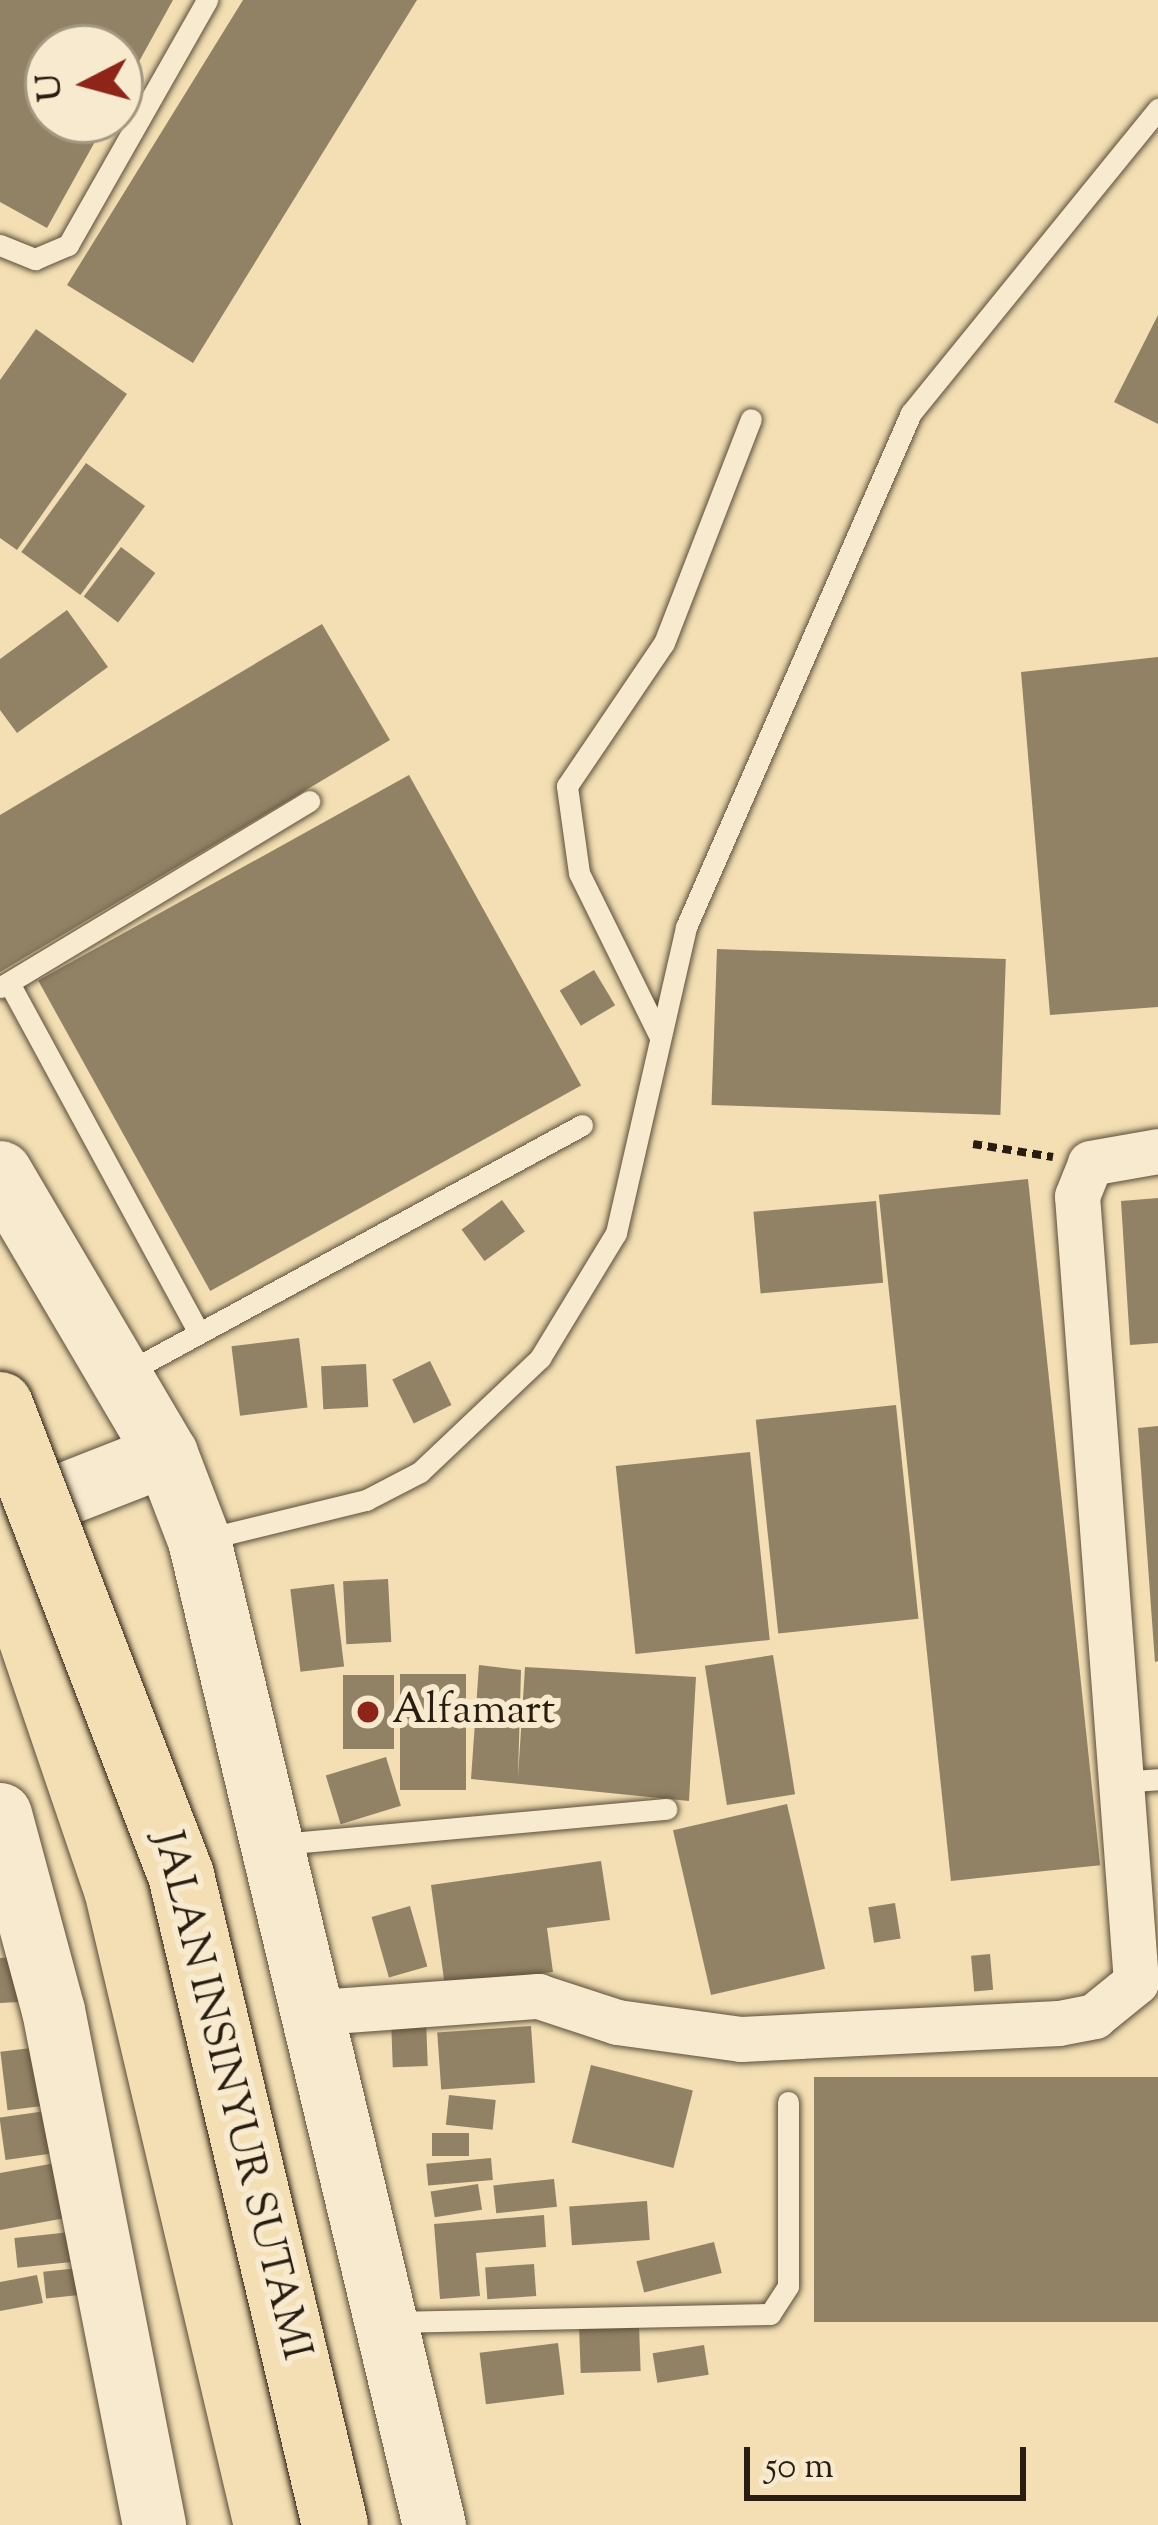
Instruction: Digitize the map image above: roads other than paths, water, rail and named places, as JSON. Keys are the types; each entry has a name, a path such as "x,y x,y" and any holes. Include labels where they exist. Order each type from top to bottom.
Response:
{"highway":[{"name":"JALAN INSINYUR SUTAMI","path":"0,1405 181,1875 335,2525"},
{"name":"JALAN INSINYUR SUTAMI","path":"0,1546 117,1889 268,2525"}],"street":[{"path":"319,2012 538,1996 616,2022 741,2039 1094,2017 1136,1982 1138,1780 1077,1196 1090,1163 1158,1151"},
{"path":"0,1172 166,1454 199,1540 280,1844 434,2525"},
{"path":"0,1520 166,1454"},
{"path":"0,1814 53,2010 154,2525"}],"lane":[{"path":"0,245 35,260 68,245 207,0"},
{"path":"199,1540 366,1500 420,1472 540,1358 616,1233 686,927 911,412 1158,109"},
{"path":"660,1037 579,874 567,786 664,643 751,419"},
{"path":"199,1333 4,985 309,801"},
{"path":"120,1376 582,1125"},
{"path":"280,1844 666,1809"},
{"path":"390,2322 770,2314 788,2286 788,2102"}],"place":[{"name":"Alfamart","path":"368,1712"}]}
